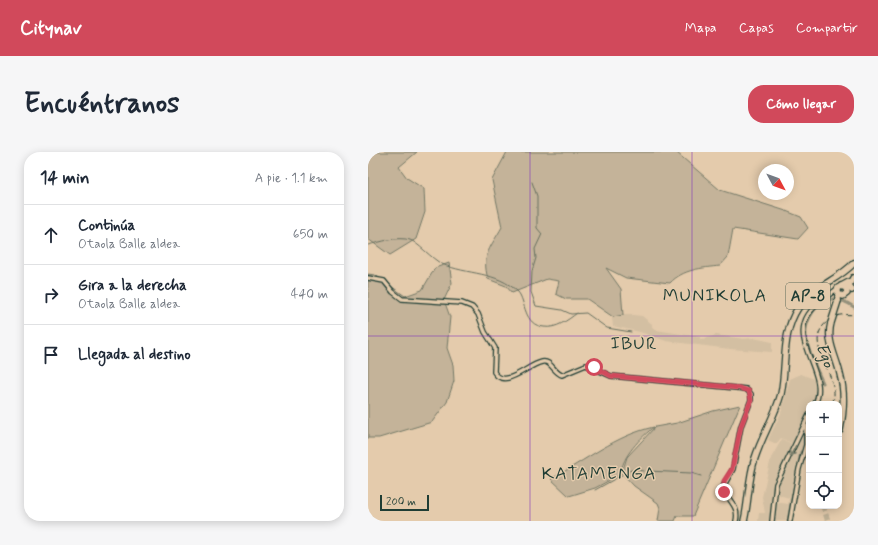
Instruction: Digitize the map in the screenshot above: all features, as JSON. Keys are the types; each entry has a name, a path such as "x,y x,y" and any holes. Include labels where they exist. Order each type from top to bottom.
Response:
{"highway":[{"name":"AP-8","path":"745,521 756,462 782,400 790,323 802,302 817,288 842,273 854,263"},
{"name":"AP-8","path":"787,346 793,324 805,304 818,291 854,267"},
{"path":"843,293 852,279"},
{"path":"842,405 843,392 840,372 830,339 831,322 843,293 852,279"}],"main road":[{"path":"368,278 384,281 392,292 402,299 462,303 472,307 478,314 488,338 495,348 494,372 501,379 506,379 542,362 548,363 556,372 562,375 586,365 611,376 740,388 749,391 751,400 741,426 732,469 723,487 725,494 736,507 736,521"},
{"path":"816,401 819,392 819,385 805,341 804,328 807,316 821,300 843,293"},
{"path":"772,521 776,484 806,423"},
{"path":"799,438 804,436 806,439"},
{"path":"790,521 799,469 806,444"}],"shaded area":[{"path":"368,152 417,152 399,167 407,178 424,189 425,212 416,239 390,255 368,239"},
{"path":"507,152 676,152 720,190 801,217 808,228 798,239 733,229 728,257 720,266 687,272 675,278 670,283 626,278 606,268 621,289 623,315 613,317 587,299 566,299 556,294 559,281 547,279 512,293 506,286 488,279 486,271 486,257 502,227 492,180"},
{"path":"449,263 452,283 444,300 450,317 447,348 453,365 454,381 447,402 432,422 379,438 368,438 368,274 375,275 405,296 422,290 435,268"},
{"path":"615,313 642,316 652,324 652,328 656,330 700,337 700,339 704,340 716,335 744,339 753,338 772,342 772,352 730,349 666,341 640,332 613,326 612,318"},
{"path":"801,374 816,380 816,396 814,401 806,401 806,418 795,445 781,438 776,444 768,440 781,413 790,379"},
{"path":"740,405 693,516 677,516 675,521 658,521 660,508 658,503 634,486 622,473 627,457 655,427 677,423 713,411"},
{"path":"654,427 638,441 628,454 624,461 621,474 595,488 569,496 551,479 614,442"},
{"path":"803,437 805,440 796,466 788,518 782,517 786,518 786,521 774,521 776,502 788,504 789,498 776,494 779,483"},
{"path":"782,439 794,445 774,490 771,521 758,521 759,513 765,513 762,497 771,458"}],"waterway":[{"path":"532,182 537,196 537,228 542,234 535,249 536,258 532,271 531,292 536,306 562,310 571,314 586,313 607,328 631,332"},
{"path":"368,245 395,239 410,240 442,264 452,268 501,280 518,292 521,296 526,312 532,322 537,325 553,327 566,321 577,313"},
{"name":"Ego","path":"823,383 807,343 806,331 809,318 822,302 828,300 839,300 854,307"},
{"path":"788,521 801,452"},
{"path":"624,473 634,469 644,471"},
{"path":"647,471 691,473 701,476"},
{"path":"595,490 622,475"}],"tunnel":[{"path":"824,509 828,521"}],"railway":[{"path":"833,401 834,394 832,383 818,340 820,330 834,317 854,315"}],"district":[{"name":"MUNIKOLA","path":"715,295"},
{"name":"IBUR","path":"634,343"},
{"name":"KATAMENGA","path":"599,473"}],"route":[{"path":"594,367 611,376 740,388 749,391 752,397 741,426 732,469 724,481 724,492"}]}
